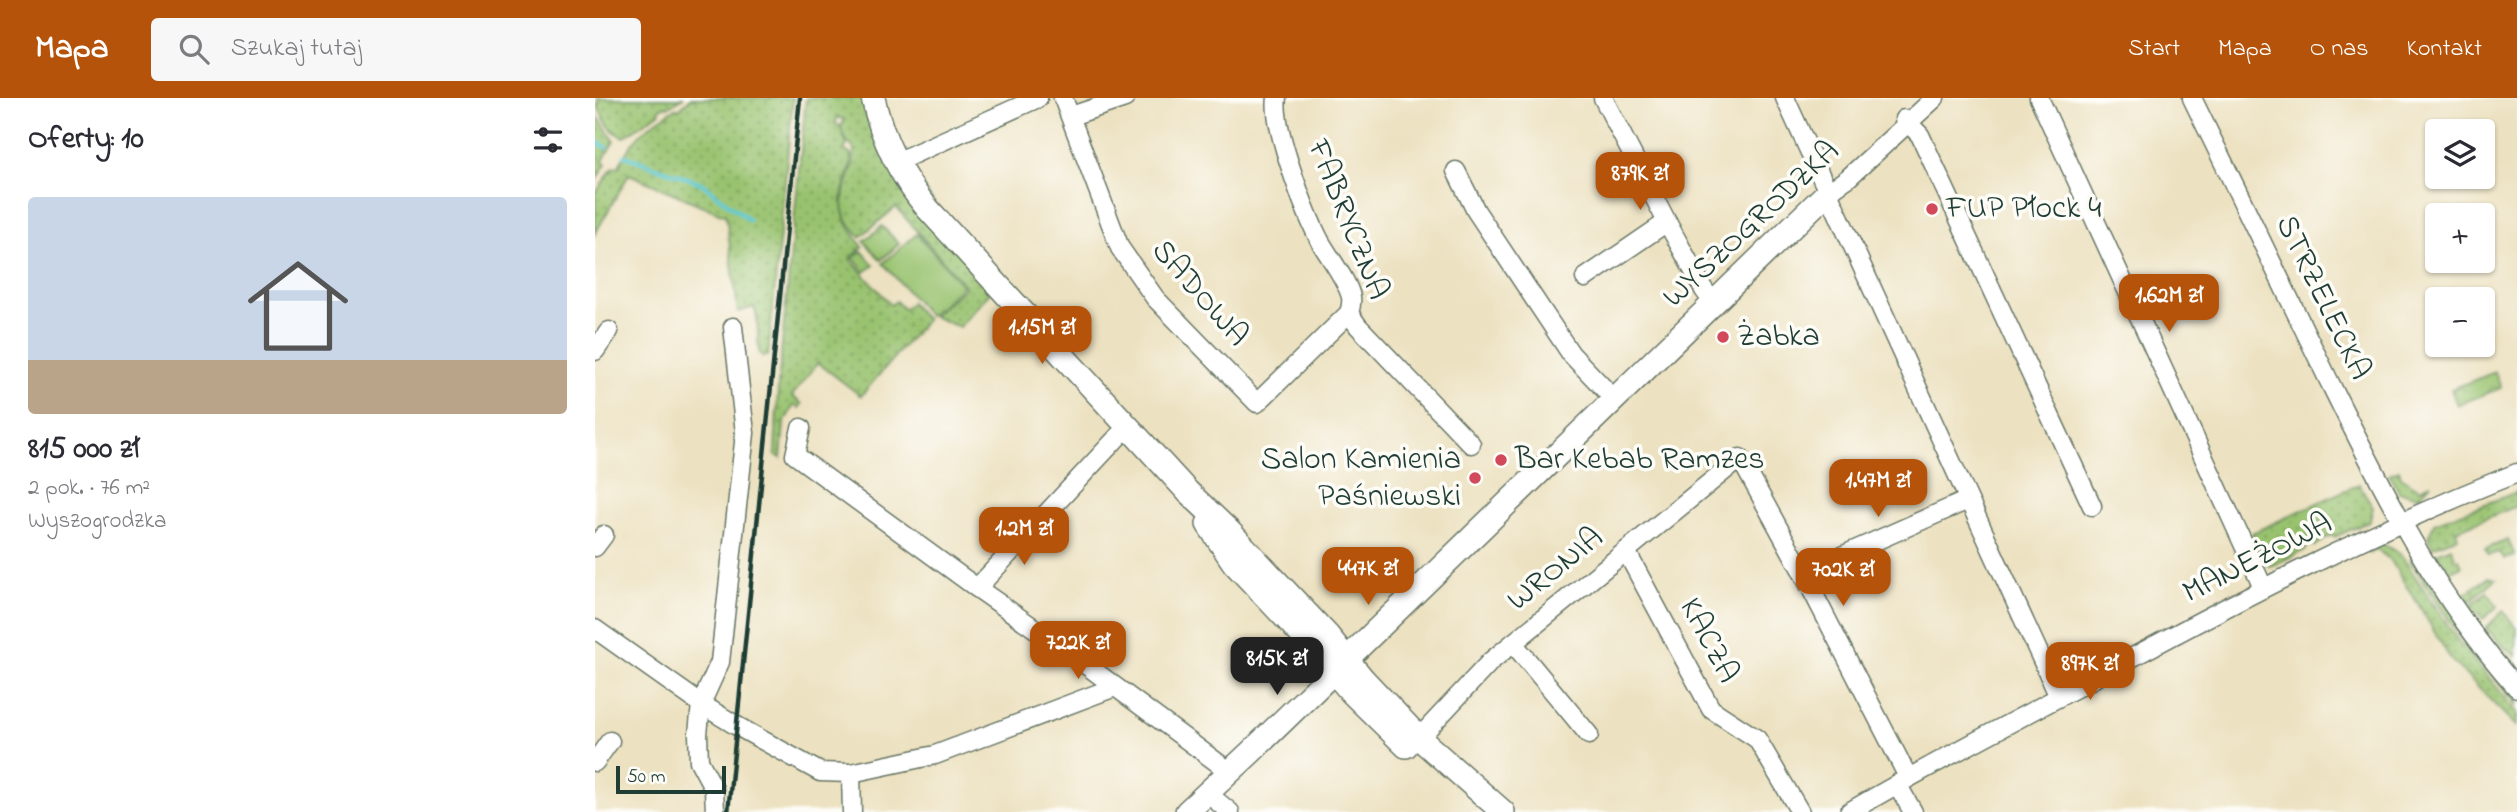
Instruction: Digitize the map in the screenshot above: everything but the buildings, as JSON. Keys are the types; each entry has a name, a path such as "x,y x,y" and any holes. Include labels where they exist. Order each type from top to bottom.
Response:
{"street":[{"path":"873,98 887,142 911,188 1188,492 1234,563 1314,648 1339,665 1503,812"},
{"path":"896,162 1038,98"},
{"name":"SADOWA","path":"1063,98 1120,248 1155,298 1257,403 1349,313"},
{"path":"1072,116 1125,98"},
{"name":"FABRYCZNA","path":"1276,98 1282,137 1299,195 1314,230 1348,288 1352,304 1349,313 1358,326 1471,444"},
{"path":"1603,98 1667,222 1713,302"},
{"path":"1785,98 2059,697"},
{"name":"WYSZOGRODZKA","path":"1187,812 1828,192 1848,178 1906,121 1935,98"},
{"path":"2039,98 2263,586"},
{"name":"STRZELECKA","path":"2192,98 2374,473 2447,599 2471,633 2517,688"},
{"path":"1906,121 1920,135 2092,506"},
{"path":"1456,172 1476,211 1571,355 1614,399"},
{"path":"1585,278 1667,222"},
{"path":"715,812 714,789 698,755 701,704 720,662 745,433 733,327"},
{"path":"595,351 609,331"},
{"path":"978,588 1128,426"},
{"path":"801,428 795,455 1230,772"},
{"name":"WRONIA","path":"1419,738 1491,661 1740,458 1803,573"},
{"path":"2401,522 2517,473"},
{"path":"1913,812 1903,780 1803,573 1968,500"},
{"name":"MANEŻOWA","path":"1849,812 1903,780 2263,586 2401,522"},
{"name":"KACZA","path":"1626,551 1711,709 1757,739 1800,812"},
{"path":"595,629 701,704 816,771 851,772 935,755 1115,687"},
{"path":"1513,643 1589,735"},
{"path":"1339,665 1418,757 1459,791 1490,812"},
{"path":"595,762 610,741"},
{"path":"851,772 856,810"},
{"path":"1207,793 1230,812"}],"green space":[{"path":"597,98 682,98 659,109 660,112 624,137 614,132 607,124 597,105 600,103"},
{"path":"691,98 793,98 768,356 762,356 759,352 754,307 738,312 726,216 629,174 595,234 595,194 613,167 618,168 642,132 676,108 679,109"},
{"path":"806,98 865,98 991,291 959,327 932,316 966,287 896,207 860,237 847,221 843,206 844,192 853,166 854,149 845,139 847,145 844,151 851,154 851,162 843,191 842,209 848,225 863,247 850,259 891,305 896,301 904,309 911,303 926,320 861,396 818,363 792,396 802,404 799,408 794,405 784,423 781,458 775,455 778,386","holes":["838,117 845,120 841,126 843,134 840,126 835,123"]},
{"path":"595,113 614,140 603,161 606,164 595,181"},
{"path":"882,226 899,244 881,260 864,241"},
{"path":"917,234 963,286 929,316 883,263"},
{"path":"862,251 874,265 865,272 853,258"},
{"path":"2495,372 2501,388 2457,405 2451,389"},
{"path":"2399,470 2401,477 2420,489 2431,483 2419,497 2399,492 2389,474"},
{"path":"2359,484 2373,507 2370,521 2323,539 2314,546 2312,544 2305,547 2306,550 2271,566 2267,565 2252,533"},
{"path":"2517,492 2517,506 2456,530 2458,537 2433,547 2428,538 2434,523"},
{"path":"2508,540 2515,556 2505,559 2499,552 2489,555 2485,549"},
{"path":"2383,544 2400,554 2459,642 2517,712 2517,727 2451,660 2389,559 2376,550 2369,554 2367,551"},
{"path":"2451,547 2456,560 2459,559 2462,566 2449,572 2437,553"},
{"path":"2413,558 2498,677 2517,699 2517,705 2463,641 2411,562 2410,559"},
{"path":"2489,577 2496,579 2469,602 2463,595"},
{"path":"2487,592 2498,606 2483,619 2472,608 2472,604"},
{"path":"2462,601 2492,641 2517,665 2517,677 2463,609"},
{"path":"2503,611 2517,628 2516,656 2486,628"}],"waterway":[{"path":"595,141 606,147"},
{"path":"625,156 701,183 749,220"}],"railway":[{"path":"728,812 800,98"}],"place":[{"name":"FUP Płock 4","path":"1932,209"},
{"name":"Żabka","path":"1723,337"},
{"name":"Bar Kebab Ramzes","path":"1501,460"},
{"name":"Salon Kamienia Paśniewski","path":"1475,478"}]}
